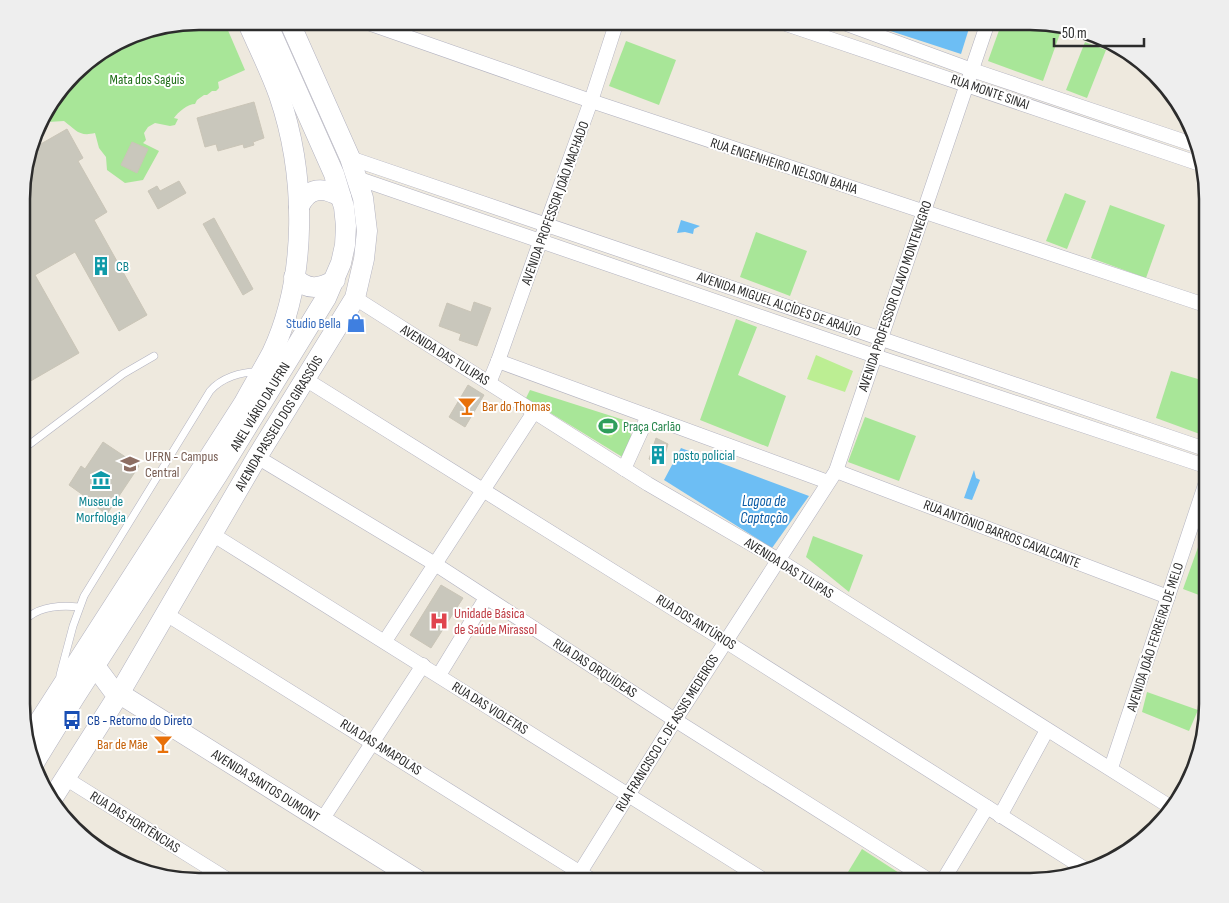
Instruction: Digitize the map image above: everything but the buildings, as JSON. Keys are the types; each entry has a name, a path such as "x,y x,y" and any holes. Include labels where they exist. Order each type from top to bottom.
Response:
{"main road":[{"name":"ANEL VIÁRIO DA UFRN","path":"38,755 65,698 261,372 272,352 282,326 298,254 299,207 294,152 278,94 252,30"},
{"name":"ANEL VIÁRIO DA UFRN","path":"33,734 95,666 218,474 335,280 341,263 345,245 346,226 341,197 325,152 270,30"},
{"name":"AVENIDA PASSEIO DOS GIRASSÓIS","path":"55,793 116,692 166,614 257,457 355,298 364,259 367,231 366,215 350,158 293,30"},
{"path":"299,207 305,197 315,190 327,190 341,197"},
{"path":"294,277 304,285 314,288 321,287 335,280"},
{"name":"AVENIDA SANTOS DUMONT","path":"95,666 116,692 405,873"},
{"path":"65,698 116,692"}],"street":[{"name":"RUA ENGENHEIRO NELSON BAHIA","path":"388,30 591,101 1199,303"},
{"name":"AVENIDA PROFESSOR JOÃO MACHADO","path":"489,383 591,101 614,30"},
{"name":"RUA MONTE SINAI","path":"804,30 1195,162"},
{"name":"RUA MONTE SINAI","path":"863,30 972,70 1190,143"},
{"name":"AVENIDA PROFESSOR OLAVO MONTENEGRO","path":"777,559 832,476 875,356 985,30"},
{"name":"AVENIDA MIGUEL ALCÍDES DE ARAÚJO","path":"350,158 1199,447"},
{"name":"AVENIDA MIGUEL ALCÍDES DE ARAÚJO","path":"357,178 875,356 1199,464"},
{"name":"AVENIDA DAS TULIPAS","path":"355,298 624,469 777,559 1166,804"},
{"name":"RUA ANTÔNIO BARROS CAVALCANTE","path":"498,361 648,416 832,476 1168,597"},
{"name":"RUA DOS ANTÚRIOS","path":"305,379 726,641 1080,865"},
{"path":"386,641 534,412"},
{"path":"624,469 648,416"},
{"name":"RUA DAS ORQUÍDEAS","path":"257,457 435,564 675,720 918,873"},
{"name":"AVENIDA JOÃO FERREIRA DE MELO","path":"1111,768 1199,503"},
{"name":"RUA DAS VIOLETAS","path":"212,534 386,641 753,873"},
{"name":"RUA FRANCISCO C. DE ASSIS MEDEIROS","path":"579,873 777,559"},
{"path":"439,675 486,598"},
{"name":"RUA DAS AMAPOLAS","path":"166,614 373,742 571,873"},
{"path":"322,820 423,665"},
{"path":"1000,816 1048,730"},
{"name":"RUA DAS HORTÊNCIAS","path":"64,778 217,873"},
{"path":"947,873 987,807"}],"lane":[{"path":"30,444 123,374 154,356"},
{"path":"65,698 73,626 84,596 210,391 220,382 239,374 261,372"},
{"path":"30,616 50,607 79,607"}],"green space":[{"name":"Mata dos Saguis","path":"228,30 245,70 218,82 219,88 216,91 204,95 195,104 189,105 181,111 174,118 178,119 175,125 155,123 148,127 144,133 146,140 143,143 159,151 143,180 125,183 107,170 106,157 99,148 95,133 81,133 64,121 49,122 58,105 72,87 87,72 114,53 144,39 177,31"},
{"path":"999,30 1041,30 1060,33 1043,81 988,61"},
{"path":"626,41 676,60 659,105 609,86"},
{"path":"1085,42 1106,50 1087,98 1066,90"},
{"path":"1065,193 1086,201 1067,249 1046,241"},
{"path":"1110,205 1165,225 1146,278 1091,258"},
{"path":"756,232 807,251 790,296 740,277"},
{"path":"736,319 757,327 738,375 786,396 768,447 700,420"},
{"path":"816,355 853,371 845,392 807,379"},
{"path":"1171,371 1199,379 1199,434 1156,418"},
{"path":"530,390 627,421 633,443 624,458 526,398"},
{"name":"Praça Carlão","path":"608,417 615,423 618,429 611,438 596,429 602,420"},
{"path":"865,417 916,436 899,481 848,462"},
{"path":"813,536 863,555 849,592 806,557"},
{"path":"1199,545 1199,595 1183,589"},
{"path":"1147,692 1198,710 1189,731 1142,712"},
{"path":"862,849 899,873 850,873 848,872"}],"water":[{"path":"887,30 968,30 961,54"},
{"path":"681,220 700,226 694,229 693,234 677,233"},
{"name":"Lagoa de Captação","path":"681,448 809,496 772,548 664,480"},
{"path":"974,470 976,478 980,480 972,500 964,498"}],"place":[{"name":"CB","path":"101,266"},
{"name":"Studio Bella","path":"356,323"},
{"name":"Bar do Thomas","path":"467,406"},
{"name":"Praça Carlão","path":"608,426"},
{"name":"posto policial","path":"658,455"},
{"name":"UFRN - Campus Central","path":"130,464"},
{"name":"Museu de Morfologia","path":"101,480"},
{"name":"Unidade Básica de Saúde Mirassol","path":"439,621"},
{"name":"CB - Retorno do Direto","path":"72,720"},
{"name":"Bar de Mãe","path":"163,744"}]}
